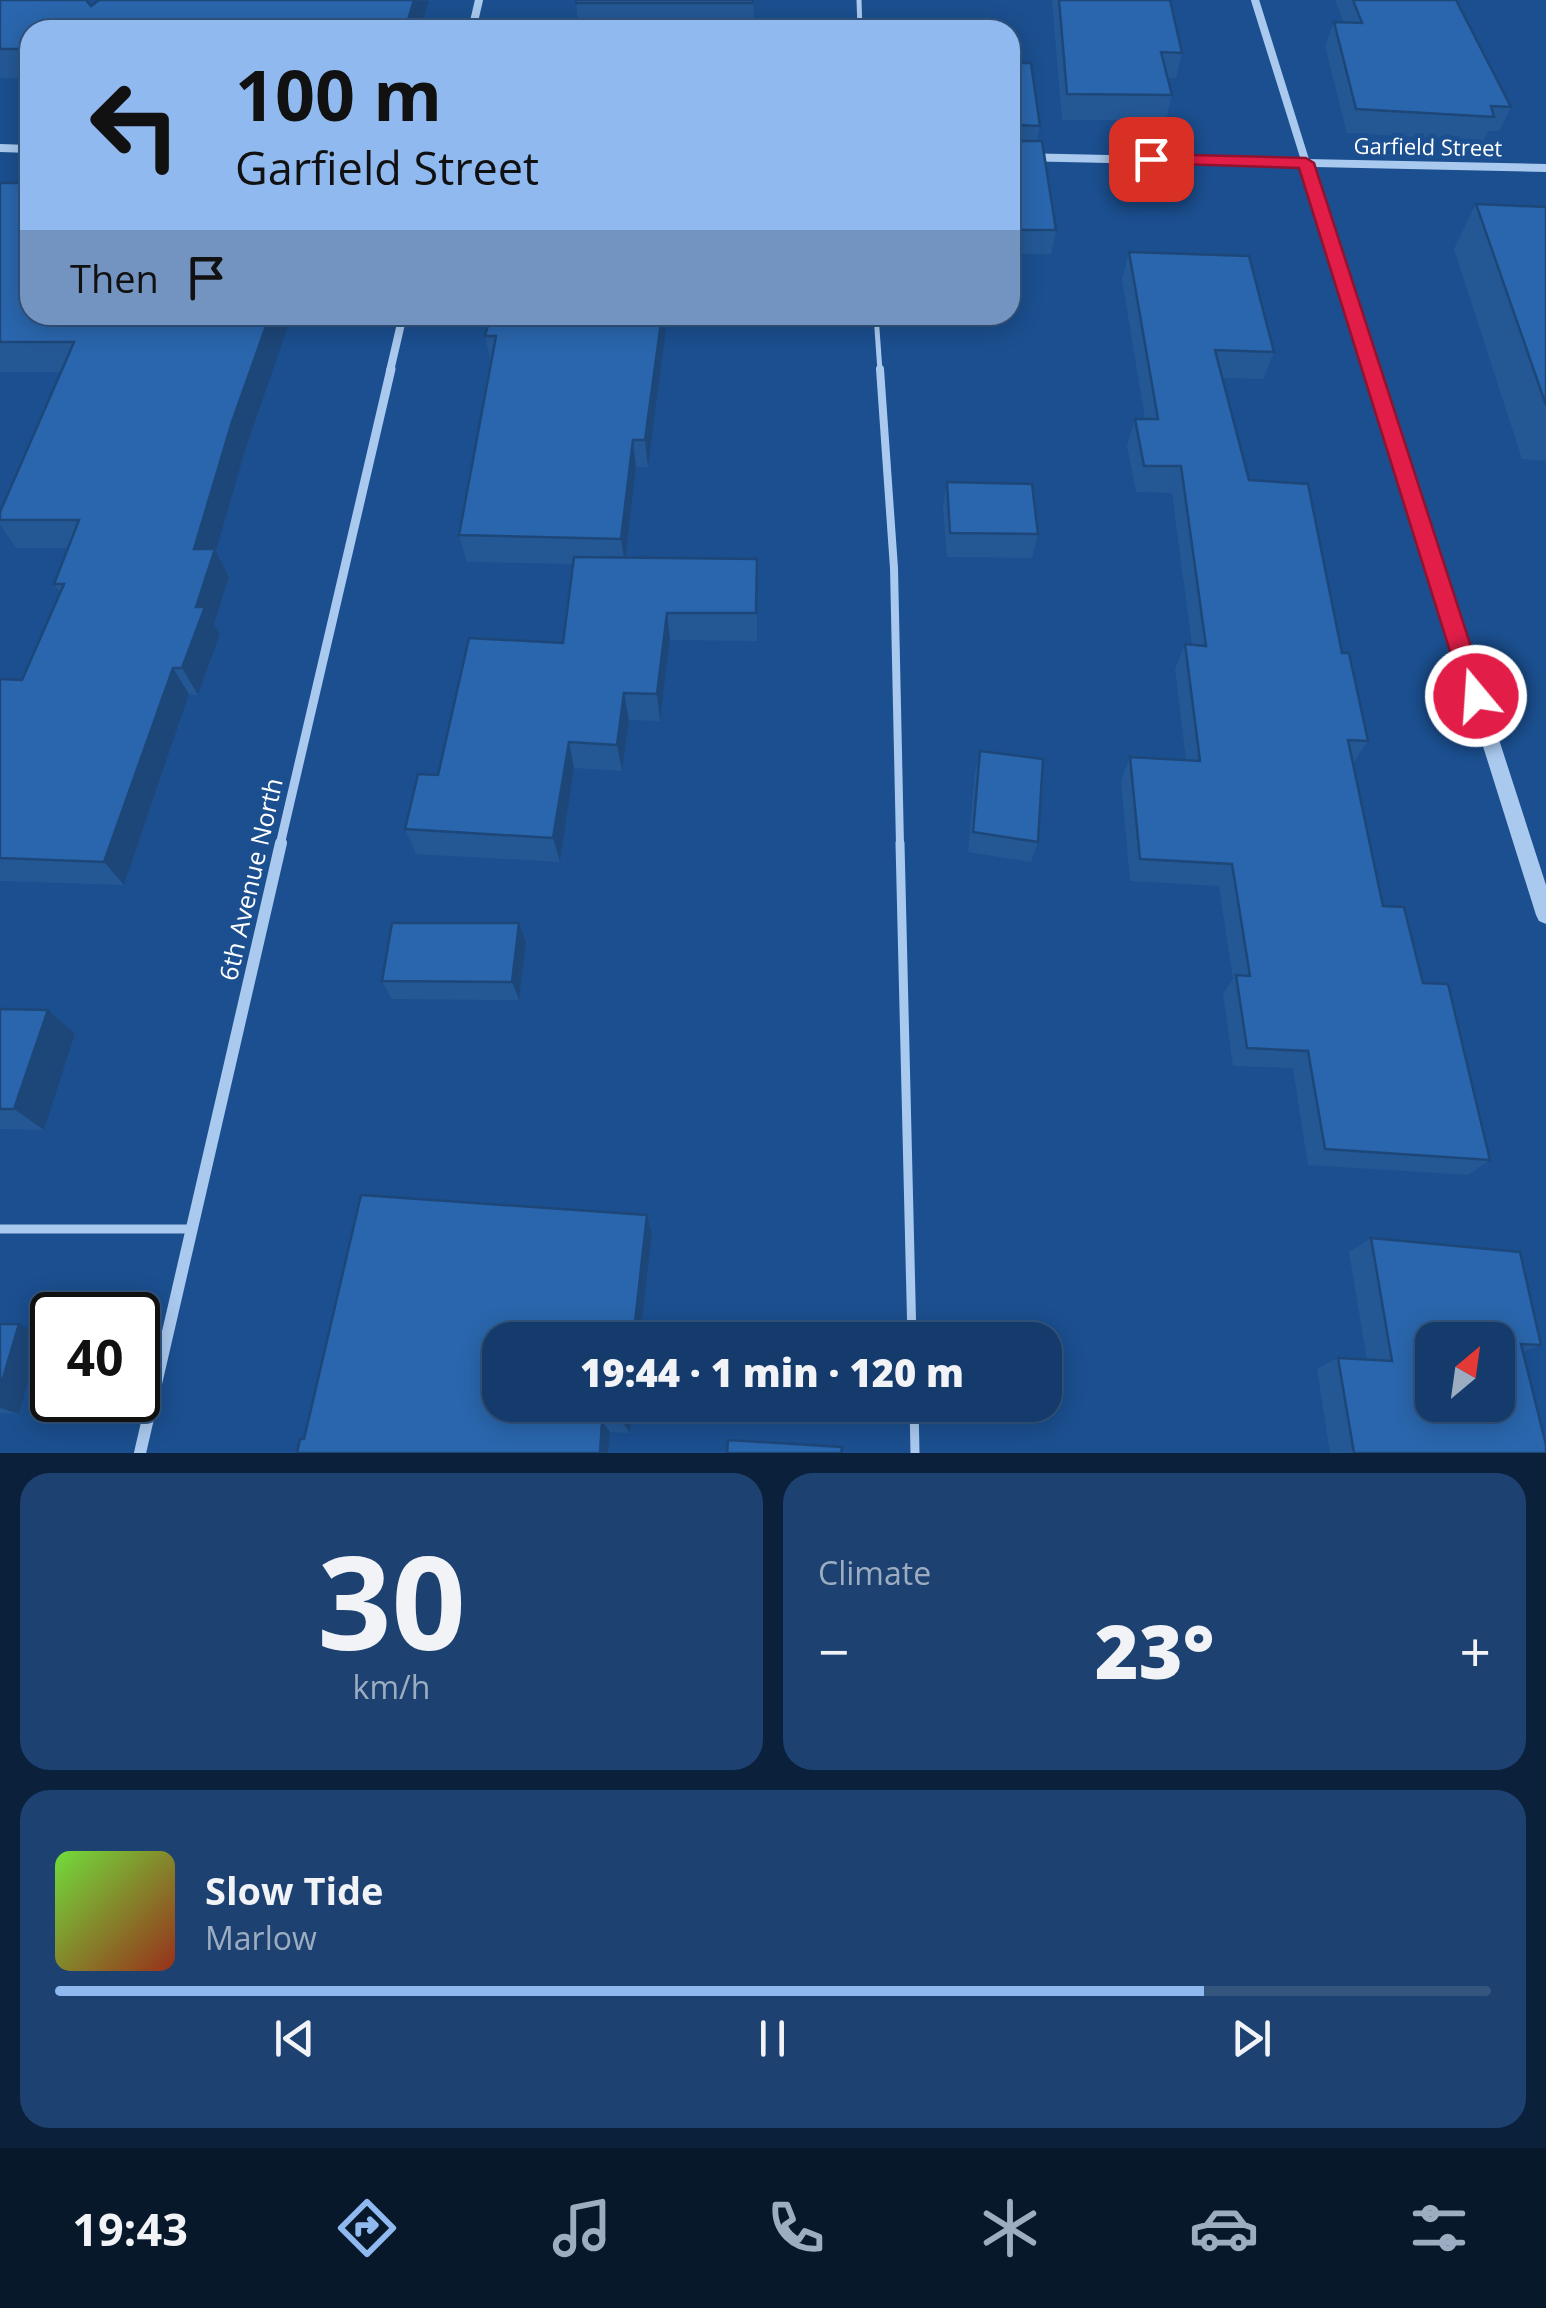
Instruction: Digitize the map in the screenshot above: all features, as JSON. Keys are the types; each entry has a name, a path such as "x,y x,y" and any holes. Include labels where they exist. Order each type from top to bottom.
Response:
{"street":[{"path":"1255,0 1546,915"},
{"name":"Garfield Street","path":"1020,157 1546,168"},
{"name":"6th Avenue North","path":"140,1453 401,325"}],"lane":[{"path":"877,325 894,568 912,1322"},
{"path":"0,1229 192,1230"},
{"path":"914,1422 915,1453"}],"building":[{"path":"0,0 86,0 91,6 99,0 414,0 408,20 20,20 20,49 0,49"},
{"path":"576,0 753,0 576,3"},
{"path":"1059,0 1170,0 1182,53 1161,52 1172,95 1067,94"},
{"path":"1353,0 1456,0 1511,107 1491,106 1494,117 1356,109 1334,22 1362,23"},
{"path":"1020,63 1031,63 1040,126 1020,125"},
{"path":"1020,141 1042,141 1056,230 1020,230"},
{"path":"20,179 20,325 266,325 194,549 215,549 196,607 205,607 182,668 173,668 104,862 0,858 0,679 22,680 64,584 54,584 79,520 0,520 0,512 74,342 0,342 0,183 17,183"},
{"path":"1476,204 1546,207 1546,405"},
{"path":"1129,252 1249,256 1274,352 1215,350 1249,480 1308,484 1342,653 1349,653 1368,741 1348,740 1383,906 1404,907 1423,983 1448,984 1490,1160 1325,1149 1308,1051 1247,1048 1236,975 1250,976 1232,864 1140,859 1130,757 1200,761 1185,644 1206,646 1181,466 1144,466 1135,419 1158,419"},
{"path":"488,325 661,325 645,440 633,440 621,539 459,535 496,336 485,336"},
{"path":"947,482 1032,484 1038,534 950,533"},
{"path":"574,557 757,559 756,613 667,613 657,694 624,693 617,745 569,742 553,838 405,829 418,774 438,775 469,638 563,643"},
{"path":"980,751 1043,759 1038,842 973,832"},
{"path":"392,923 519,923 512,982 382,981"},
{"path":"0,1009 48,1010 14,1109 0,1109"},
{"path":"361,1195 647,1215 635,1322 482,1322 482,1422 602,1422 600,1453 297,1453 300,1439 304,1439"},
{"path":"1371,1238 1520,1252 1541,1345 1521,1344 1546,1453 1354,1453 1338,1358 1392,1361"},
{"path":"0,1324 19,1324 0,1388"},
{"path":"728,1440 842,1447 841,1453 727,1453"}],"route":[{"path":"1151,159 1306,163 1476,696"}]}
